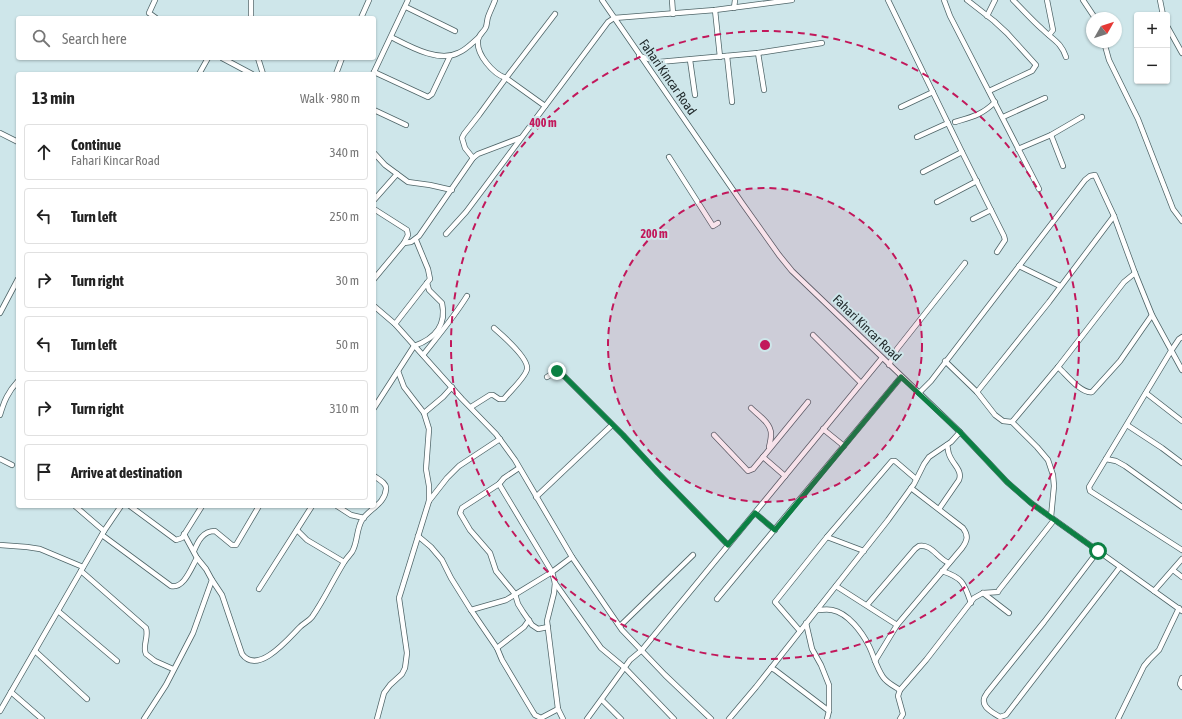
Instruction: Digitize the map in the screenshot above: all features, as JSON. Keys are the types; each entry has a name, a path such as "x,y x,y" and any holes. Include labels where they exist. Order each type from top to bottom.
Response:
{"street":[{"path":"153,16 149,13 155,0"},
{"path":"251,0 252,16"},
{"path":"362,16 369,0"},
{"path":"374,72 406,7 408,0"},
{"path":"391,37 428,54 450,56 459,53 478,38 487,26 488,18 495,0"},
{"name":"Fahari Kincar Road","path":"602,0 639,56 779,255 806,285 960,432 1007,482 1031,503 1180,609"},
{"path":"672,0 673,14"},
{"path":"734,8 735,0"},
{"path":"446,234 466,212 605,25 614,18 715,10 792,0"},
{"path":"888,0 1004,236 1005,240 997,252"},
{"path":"944,0 950,16 1039,189"},
{"path":"967,0 1007,33 1036,66 1032,71 989,91"},
{"path":"987,16 995,0"},
{"path":"1013,0 1058,42 1066,57"},
{"path":"1047,0 1053,30 1049,35"},
{"path":"1083,0 1091,12"},
{"path":"1160,0 1163,12"},
{"path":"406,7 455,30"},
{"path":"715,10 720,57"},
{"path":"473,158 465,148 462,138 464,134 555,14"},
{"path":"1170,31 1182,53"},
{"path":"478,38 482,56 488,66 499,76 506,78 545,106"},
{"path":"639,56 659,62 690,60 822,43"},
{"path":"1106,48 1110,60 1138,118 1173,209 1182,221"},
{"path":"758,52 764,90"},
{"path":"376,74 428,96 432,94 450,56"},
{"path":"727,56 732,102"},
{"path":"200,72 207,60"},
{"path":"226,60 248,72"},
{"path":"259,60 262,72"},
{"path":"337,72 341,60"},
{"path":"690,60 694,95"},
{"path":"901,107 933,92"},
{"path":"1003,117 1045,98"},
{"path":"955,122 981,114 995,102"},
{"path":"376,111 406,125"},
{"path":"1018,149 1051,135 1082,117"},
{"path":"917,137 948,123"},
{"path":"0,133 16,141"},
{"path":"1051,135 1063,166"},
{"path":"404,243 416,240 473,158 478,154 520,138"},
{"path":"923,172 962,152"},
{"path":"376,155 385,165 412,184 430,185 452,190"},
{"path":"669,158 713,226 718,223"},
{"path":"376,198 397,174"},
{"path":"919,393 931,381 1068,201 1085,180 1090,176 1095,175 1114,216 1152,315 1182,370"},
{"path":"937,202 977,181"},
{"path":"376,210 407,230 408,235 404,243 376,277"},
{"path":"973,219 991,210"},
{"path":"977,392 1114,216"},
{"path":"395,324 430,279 430,274 416,240"},
{"path":"889,365 897,349 965,263"},
{"path":"1019,266 1060,286"},
{"path":"1012,422 1058,367 1124,282 1135,273"},
{"path":"0,313 16,283"},
{"path":"376,405 414,346 423,343 432,337 439,329 442,322 442,303 429,290 427,283"},
{"path":"422,356 456,314 468,296"},
{"path":"376,308 395,324 422,356 500,439 572,557 620,626 665,675 711,719"},
{"path":"1058,367 1082,390 1088,393 1092,392 1120,361 1152,315"},
{"path":"471,407 490,395 493,395 499,399 504,399 525,374 528,368 522,356 494,328"},
{"path":"813,335 861,383"},
{"path":"1182,337 1171,351 1088,487 1090,491 1182,550"},
{"path":"587,719 630,660 642,650 882,358"},
{"path":"900,719 903,714 898,696 900,690 926,660 974,598 983,593 995,592 999,590 1053,518 1054,486 1052,469 1048,460 1012,422 1003,422 977,392 945,361"},
{"path":"377,719 384,694 390,685 402,674 406,662 405,640 399,598 428,501 429,486 426,469 429,429 424,413 404,386 398,371"},
{"path":"547,377 555,372 560,372 728,545"},
{"path":"717,599 901,377"},
{"path":"0,415 6,397 10,389 16,383"},
{"path":"424,413 443,397 452,387"},
{"path":"1146,394 1182,421"},
{"path":"714,435 748,470 753,469 808,402"},
{"path":"750,408 767,423 770,428 771,434 769,449"},
{"path":"1127,424 1182,463"},
{"path":"536,497 612,425"},
{"path":"823,429 844,446"},
{"path":"729,719 864,551 911,488 929,457 947,445 960,432"},
{"path":"428,501 459,466 500,439"},
{"path":"939,509 961,476 948,453 947,445"},
{"path":"763,457 784,476"},
{"path":"0,459 12,465"},
{"path":"1106,459 1116,461 1125,466 1182,507"},
{"path":"800,631 775,602 827,536 892,461 895,461 916,479"},
{"path":"519,468 504,478 499,484 462,508 460,513 470,530 490,553 496,571 515,594 518,604 529,620 538,629 548,627"},
{"path":"376,478 384,484 386,489 382,500 376,506"},
{"path":"499,484 552,572 555,584 548,614 548,627 558,709 563,719"},
{"path":"875,661 898,625 966,542 967,534 963,528 911,488"},
{"path":"77,508 103,533 171,586 175,587 180,584 197,558"},
{"path":"0,711 103,533 120,508"},
{"path":"133,508 176,540 182,538 201,508"},
{"path":"194,551 201,537 211,531 215,531 232,546 236,545 258,508"},
{"path":"258,589 311,508"},
{"path":"340,508 351,515 364,518"},
{"path":"184,534 197,558 222,595 242,654 246,658 254,661 278,649 300,627 311,619 344,562 352,552 364,518 374,508"},
{"path":"755,513 775,530"},
{"path":"297,530 307,540 344,562"},
{"path":"418,536 437,553 471,610 497,648 502,660 535,715 541,718 558,709"},
{"path":"827,536 864,551"},
{"path":"0,545 40,549 82,569 146,628 148,633 145,646 146,654 155,661 173,670"},
{"path":"867,605 919,546 927,546 944,562 949,563"},
{"path":"1098,551 987,693 984,699 984,704 991,711 1000,717 1006,716 1120,567"},
{"path":"620,626 693,555"},
{"path":"471,610 498,603 552,572 572,557"},
{"path":"1154,591 1182,559"},
{"path":"1172,570 1182,577"},
{"path":"942,571 952,574 961,580 965,586 971,603"},
{"path":"144,719 166,685 193,633 212,580"},
{"path":"555,584 601,648 624,668 674,719"},
{"path":"836,586 898,625"},
{"path":"983,593 1009,613"},
{"path":"817,610 831,609 846,617 858,630 868,645 883,678 900,690"},
{"path":"1118,719 1144,666 1164,643 1180,609"},
{"path":"58,611 117,661"},
{"path":"497,648 524,627 529,620"},
{"path":"806,623 812,649 821,665 829,686 829,711 827,719"},
{"path":"35,651 87,699"},
{"path":"771,668 829,711"},
{"path":"1182,678 1180,682 1182,687"},
{"path":"11,692 42,719"},
{"path":"602,700 621,719"}],"route":[{"path":"557,371 560,372 623,435 728,545 755,513 775,530 901,377 960,432 1007,482 1031,503 1098,551"}]}
